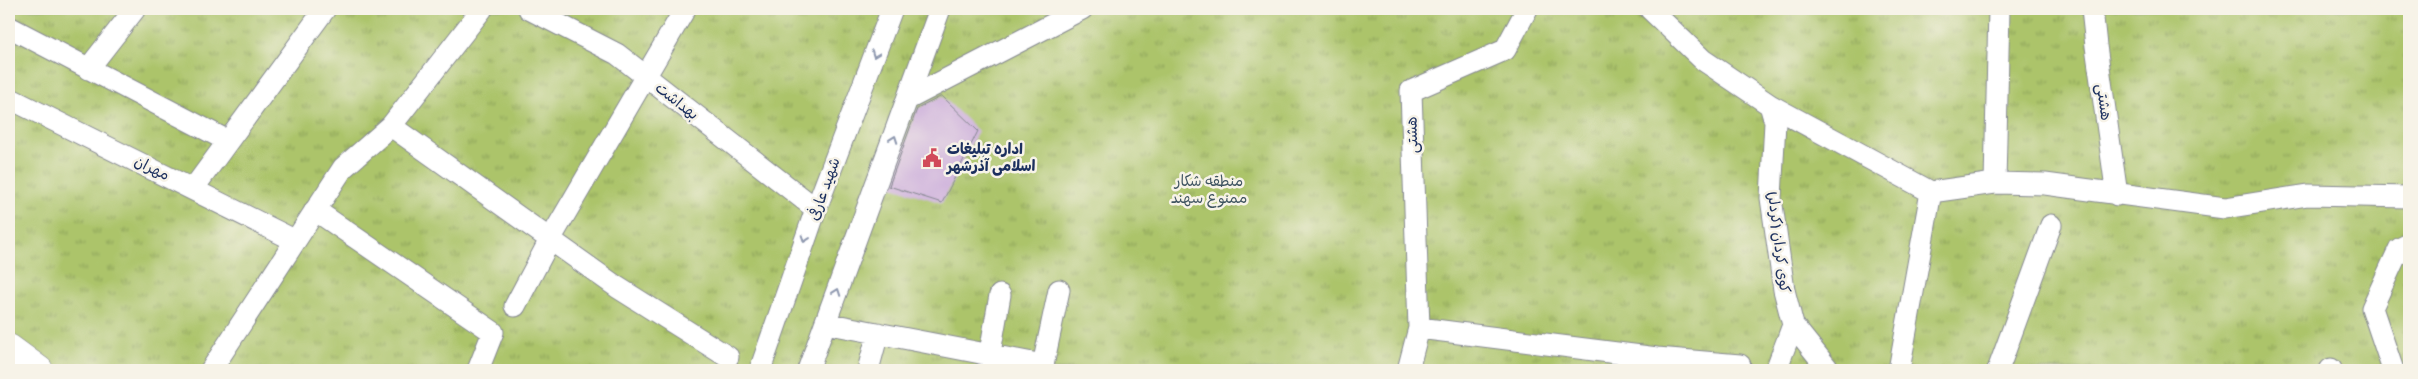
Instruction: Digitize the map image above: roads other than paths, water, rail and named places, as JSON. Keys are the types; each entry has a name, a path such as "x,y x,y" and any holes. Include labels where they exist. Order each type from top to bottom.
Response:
{"main road":[{"path":"9,348 39,370"}],"street":[{"path":"88,69 135,9"},
{"path":"193,189 325,9"},
{"path":"211,370 294,240 343,168 391,126 482,9"},
{"name":"بهداشت","path":"529,9 617,54 816,209"},
{"path":"515,306 551,238 685,9"},
{"name":"شهید عارفی","path":"760,370 816,209 892,9"},
{"path":"808,370 940,9"},
{"path":"908,99 1082,9"},
{"name":"هشتی","path":"1419,328 1411,91 1505,50 1527,9"},
{"path":"1650,9 1703,60 1770,104 1931,192 1995,183 2045,184 2225,208 2308,194 2409,198"},
{"path":"1995,183 1999,9"},
{"name":"هشتی","path":"2092,9 2117,195"},
{"path":"9,28 228,141"},
{"name":"مهران","path":"9,98 294,240"},
{"name":"کوی کردان (کردلر)","path":"1770,104 1775,122 1771,198 1784,290 1793,326 1829,370"},
{"path":"391,126 551,238 617,287 728,357"},
{"path":"1898,370 1931,192"},
{"path":"315,210 493,332 478,370"},
{"path":"1998,370 2051,225"},
{"path":"2393,370 2372,308 2399,249 2409,244"},
{"path":"825,323 878,333 989,362 1043,367 1059,290"},
{"path":"989,362 1000,295"},
{"path":"1776,370 1793,326"},
{"path":"1408,370 1419,328 1658,358 1740,365"},
{"path":"868,370 878,333"}],"place":[{"name":"اداره تبلیغات اسلامی آذرشهر","path":"932,158"}],"park label":[{"name":"منطقه شکار ممنوع سهند","path":"1209,190"}]}
